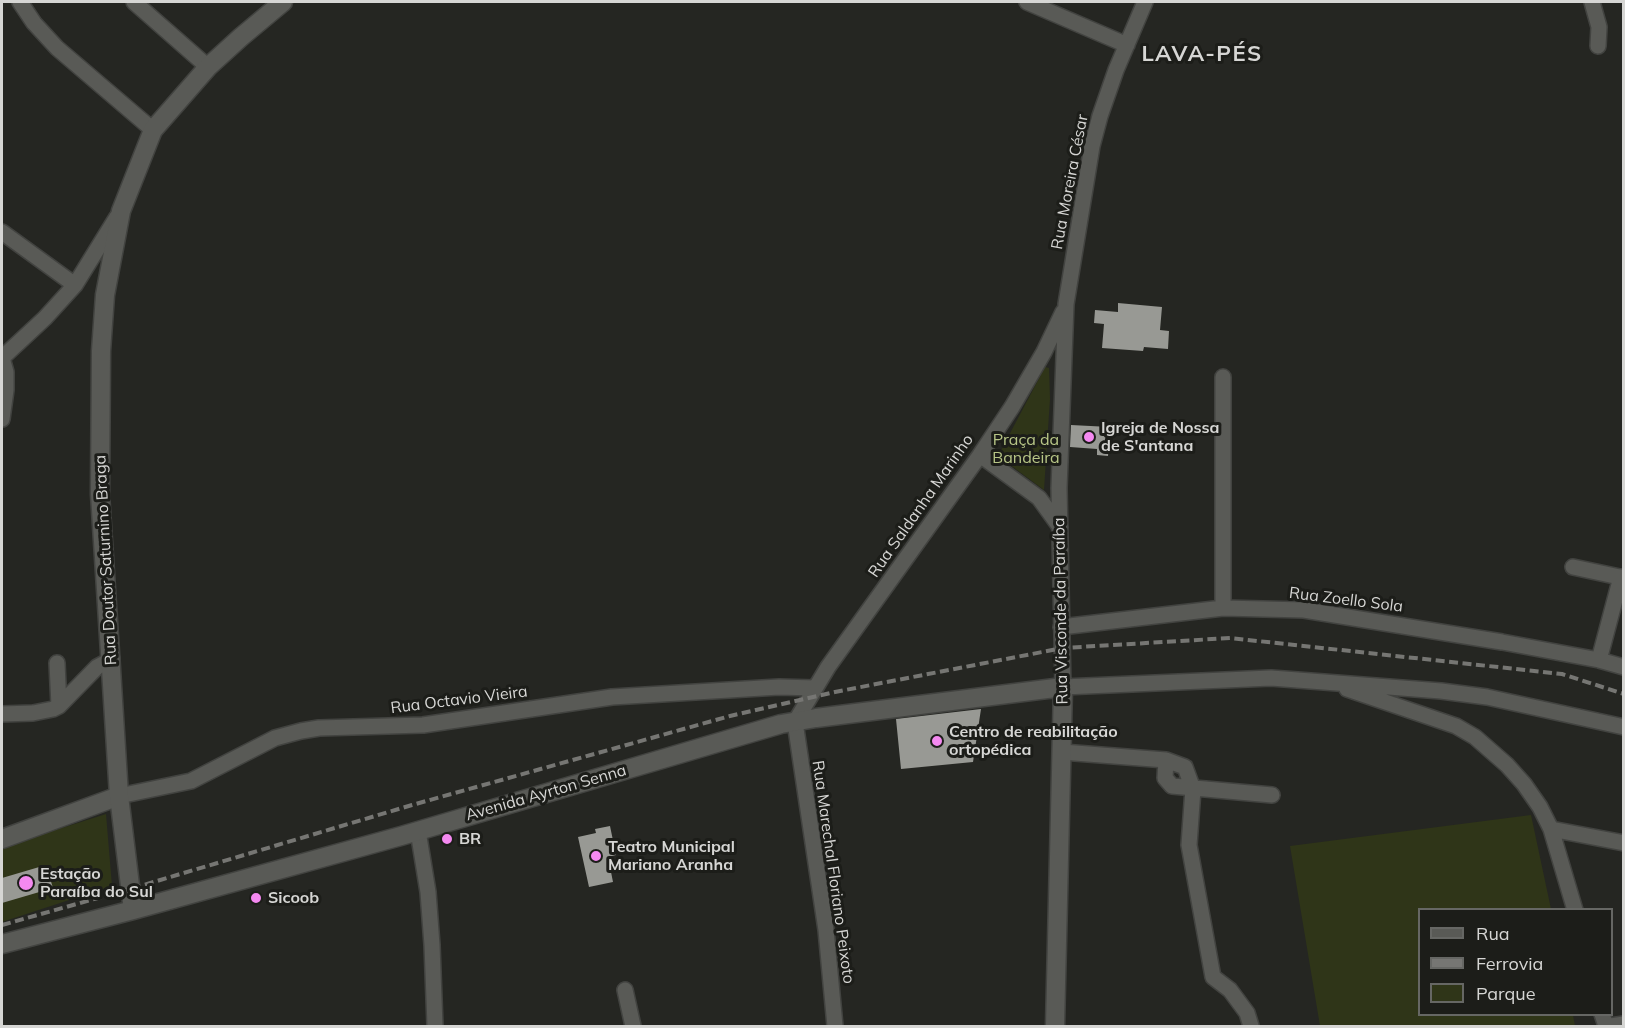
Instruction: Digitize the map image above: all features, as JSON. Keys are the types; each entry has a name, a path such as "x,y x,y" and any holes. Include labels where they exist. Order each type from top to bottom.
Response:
{"main road":[{"name":"Rua Doutor Saturnino Braga","path":"133,910 119,796 100,494 101,351 105,295 121,211 153,130 208,67 283,2"},
{"name":"Avenida Ayrton Senna","path":"2,944 418,831 782,724 1063,687"},
{"name":"Rua Visconde da Paraíba","path":"1055,1026 1063,687"},
{"path":"2,839 119,796"}],"street":[{"path":"20,2 34,23 57,48 153,130"},
{"path":"134,2 208,67"},
{"path":"1028,2 1126,45"},
{"name":"Rua Moreira César","path":"1066,304 1092,147 1100,116 1126,45 1145,2"},
{"path":"1592,2 1599,27 1598,46"},
{"path":"2,419 6,372 2,358 45,318 75,285 121,211"},
{"path":"2,232 75,285"},
{"name":"Rua Saldanha Marinho","path":"795,722 814,688 981,455 1032,375 1066,304"},
{"name":"Rua Visconde da Paraíba","path":"1063,687 1059,488 1066,304"},
{"path":"1223,377 1223,608"},
{"path":"981,455 1039,498 1060,527"},
{"path":"1039,498 1052,494 1059,488"},
{"path":"1573,567 1622,577 1599,660"},
{"name":"Rua Zoello Sola","path":"1061,627 1223,608 1304,610 1410,626 1599,660 1623,667"},
{"path":"2,714 33,713 59,706 97,667 112,659"},
{"path":"57,663 59,706"},
{"path":"1063,687 1270,678 1441,691 1487,697 1623,727"},
{"path":"1323,682 1456,726 1475,737 1501,759 1524,784 1540,807 1551,829 1575,908"},
{"name":"Rua Octavio Vieira","path":"119,796 191,781 275,738 310,730 423,724 612,697 763,688 814,688"},
{"name":"Rua Marechal Floriano Peixoto","path":"795,722 826,930 835,1026"},
{"path":"1062,752 1166,760 1185,767 1193,789 1189,845 1213,977 1230,990 1247,1013 1251,1026"},
{"path":"1166,760 1165,778 1168,784 1175,787 1272,795"},
{"path":"1551,829 1623,843"},
{"path":"418,831 428,892 435,1026"},
{"path":"625,990 633,1026"},
{"path":"1611,1026 1623,1024"}],"green space":[{"name":"Praça da Bandeira","path":"1045,367 1049,368 1050,399 1044,490 998,456"},
{"path":"106,814 112,886 2,922 2,847"},
{"path":"1531,815 1551,908 1418,908 1418,1016 1573,1016 1575,1026 1320,1026 1290,846"}],"building":[{"path":"1118,303 1162,307 1160,330 1169,331 1168,349 1144,347 1143,351 1102,348 1104,324 1094,323 1095,310 1118,312"},
{"name":"Igreja de Nossa de S'antana","path":"1071,425 1110,427 1108,456 1097,455 1097,449 1070,447"},
{"name":"Centro de reabilitação ortopédica","path":"981,709 973,762 901,769 896,719"},
{"name":"Teatro Municipal Mariano Aranha","path":"610,826 616,855 608,857 613,882 589,887 578,837 596,833 595,829"},
{"name":"Estação Paraíba do Sul","path":"46,865 53,888 2,903 2,878"}],"railway":[{"path":"2,925 412,805 730,716 835,692 1063,648 1230,638 1562,674 1624,694"}],"place":[{"name":"Igreja de Nossa de S'antana","path":"1089,437"},
{"name":"Centro de reabilitação ortopédica","path":"937,741"},
{"name":"BR","path":"447,839"},
{"name":"Teatro Municipal Mariano Aranha","path":"596,856"},
{"name":"Estação Paraíba do Sul","path":"26,883"},
{"name":"Sicoob","path":"256,898"}],"district":[{"name":"LAVA-PÉS","path":"1202,54"}]}
